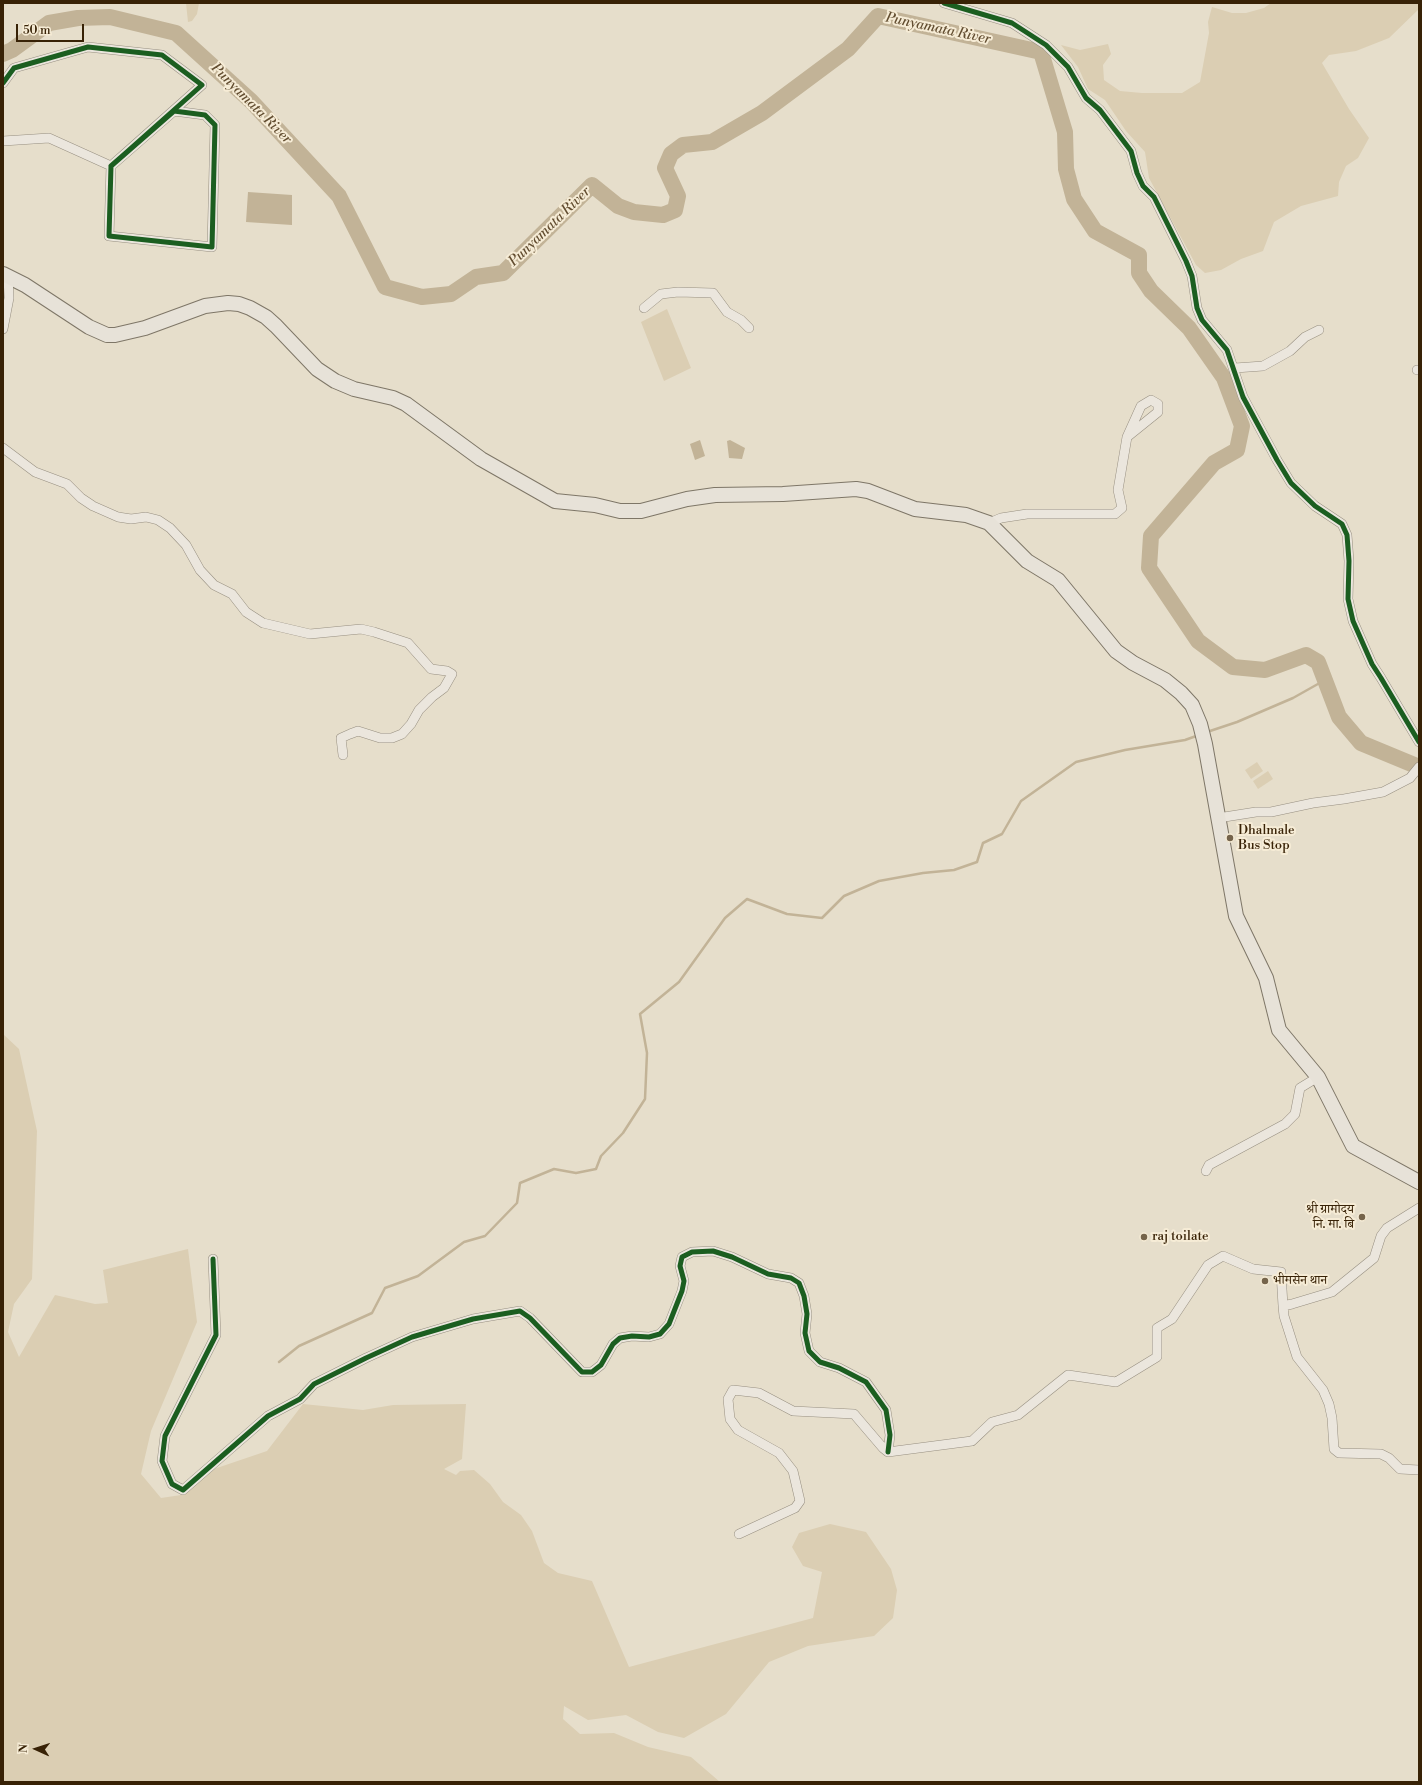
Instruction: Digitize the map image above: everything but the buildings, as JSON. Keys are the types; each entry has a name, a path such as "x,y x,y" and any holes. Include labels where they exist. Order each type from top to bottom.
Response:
{"main road":[{"path":"6,275 89,328 107,335 116,335 145,328 205,306 228,303 239,304 250,308 266,317 317,369 335,381 354,389 393,398 406,404 481,459 555,501 595,505 620,511 641,511 687,499 715,495 783,494 856,489 868,490 915,508 966,515 989,523 1027,561 1058,580 1116,651 1133,663 1165,680 1181,693 1192,705 1206,744 1236,916 1266,978 1279,1030 1318,1077 1353,1146 1419,1182"}],"street":[{"path":"944,3 1012,23 1046,46 1068,67 1086,98 1100,110 1131,151 1137,173 1143,186 1154,197 1186,261 1192,276 1197,308 1202,320 1227,350 1235,368 1243,397 1291,483 1315,506 1342,524 1347,535 1349,561 1348,599 1353,621 1372,664 1419,742"},
{"path":"3,82 14,68 88,47 162,55 202,85 114,164 109,236 212,247 215,126 205,115 174,111 114,164"},
{"path":"3,141 49,138 114,164"},
{"path":"3,329 9,298 6,275"},
{"path":"644,308 661,294 678,292 713,293 727,312 741,320 749,328"},
{"path":"1235,368 1263,366 1290,351 1305,337 1319,330"},
{"path":"989,523 1001,518 1027,514 1115,514 1122,508 1118,490 1127,437"},
{"path":"3,448 35,472 67,484 81,498 93,506 118,517 131,519 146,517 158,520 170,528 186,545 200,570 214,585 232,594 246,612 263,623 310,634 361,629 374,632 408,643 432,669 446,671 452,674 444,688 419,710 411,724 402,734 392,738 380,738 358,731 341,738 343,755"},
{"path":"1218,818 1256,812 1271,812 1313,803 1344,800 1384,792 1410,778 1419,767"},
{"path":"1206,1171 1209,1165 1284,1124 1295,1114 1300,1088 1318,1077"},
{"path":"1283,1306 1332,1292 1374,1258 1381,1236 1387,1228 1419,1208"},
{"path":"213,1259 216,1336 165,1436 162,1461 172,1484 183,1490 268,1416 300,1399 314,1384 412,1337 473,1319 520,1310 530,1318 582,1372 592,1372 601,1365 614,1344 620,1338 632,1336 649,1337 660,1334 669,1324 684,1281 680,1266 682,1257 692,1252 713,1251 768,1274 791,1278 800,1283 807,1314 805,1333 809,1351 820,1362 839,1368 866,1382 886,1410 890,1435 888,1452"},
{"path":"738,1534 795,1508 800,1501 793,1471 779,1453 738,1430 730,1419 728,1399 733,1390 759,1393 793,1411 854,1414 882,1448 888,1452 972,1441 992,1422 1018,1415 1068,1375 1116,1382 1156,1357 1157,1328 1172,1319 1208,1265 1223,1256 1253,1269 1281,1272 1284,1316 1297,1357 1323,1390 1329,1404 1332,1418 1334,1449 1339,1453 1381,1454 1389,1458 1400,1469 1419,1470"}],"shaded area":[{"path":"186,3 199,3 197,14 192,21 188,22"},
{"path":"1271,3 1419,3 1419,9 1389,38 1356,51 1329,55 1322,63 1349,109 1369,138 1358,158 1346,166 1339,182 1338,196 1301,206 1274,222 1263,251 1241,259 1221,270 1205,273 1196,265 1149,178 1145,152 1126,131 1105,100 1088,89 1078,67 1061,45 1080,50 1108,44 1111,54 1103,65 1104,80 1120,91 1142,93 1182,93 1200,82 1209,33 1208,22 1212,7 1232,13 1246,13 1264,8"},
{"path":"248,192 292,195 292,225 246,222"},
{"path":"667,309 691,368 664,381 641,322"},
{"path":"700,440 705,456 695,460 690,444"},
{"path":"730,440 745,448 742,459 729,458 727,441"},
{"path":"1257,762 1263,771 1251,779 1245,770"},
{"path":"1268,771 1273,779 1258,789 1253,781"},
{"path":"3,1034 19,1049 37,1131 32,1279 14,1304 8,1332 19,1357 55,1295 95,1304 108,1303 103,1270 188,1249 197,1322 151,1431 141,1474 161,1498 181,1495 214,1469 267,1451 303,1404 363,1410 393,1405 466,1404 462,1459 444,1469 456,1475 460,1471 474,1470 490,1484 503,1502 521,1515 532,1531 544,1563 558,1573 592,1581 629,1667 813,1618 822,1572 803,1566 792,1547 799,1533 830,1524 866,1532 891,1569 897,1590 893,1618 874,1636 808,1646 769,1662 726,1714 684,1738 658,1732 626,1715 588,1720 564,1706 563,1719 580,1734 614,1733 648,1747 691,1757 720,1782 3,1782"}],"waterway":[{"name":"Punyamata River","path":"3,54 12,50 49,23 78,18 110,17 176,33 251,101 339,196 385,287 422,297 451,294 476,277 503,273 592,185 618,206 634,212 663,215 675,210 678,196 665,168 671,154 683,145 712,142 762,113 848,49 878,16 1041,52 1065,132 1066,169 1074,199 1095,231 1139,255 1139,273 1151,291 1189,328 1224,378 1242,426 1237,450 1214,463 1151,536 1149,568 1198,641 1233,667 1265,670 1306,655 1318,662 1339,717 1361,743 1419,767"},
{"path":"1207,732 1237,722 1293,698 1325,680"},
{"path":"279,1362 299,1346 372,1313 385,1288 418,1276 464,1242 485,1236 517,1203 520,1183 554,1169 576,1173 596,1169 601,1156 623,1133 645,1099 647,1053 640,1014 679,982 725,918 747,899 787,914 822,918 844,896 879,881 923,873 954,870 977,862 983,843 1002,834 1021,801 1076,762 1125,750 1185,740 1199,735"}],"cycle path":[{"path":"944,3 1012,23 1046,45 1068,67 1086,98 1100,110 1131,151 1137,173 1143,186 1154,197 1186,261 1192,276 1197,308 1202,320 1227,350 1243,397 1277,460 1291,483 1315,506 1342,524 1347,535 1349,561 1348,599 1353,621 1372,664 1419,742"},
{"path":"3,83 14,68 88,47 162,55 202,85 111,166 109,236 212,247 215,125 205,115 174,111 111,166"},
{"path":"213,1259 216,1335 165,1436 162,1461 172,1484 183,1490 268,1416 300,1399 314,1384 412,1337 473,1319 520,1311 530,1318 582,1372 592,1372 601,1365 613,1344 620,1338 632,1336 649,1337 660,1334 669,1324 682,1291 684,1281 680,1266 682,1257 692,1252 713,1251 732,1257 768,1274 791,1278 799,1283 804,1296 807,1314 805,1333 809,1351 820,1362 839,1368 866,1382 886,1410 890,1435 888,1452"}],"place":[{"name":"Dhalmale Bus Stop","path":"1230,838"},
{"name":"श्री ग्रामोदय नि. मा. बि","path":"1362,1217"},
{"name":"raj toilate","path":"1144,1237"},
{"name":"भीमसेन थान","path":"1265,1281"}]}
